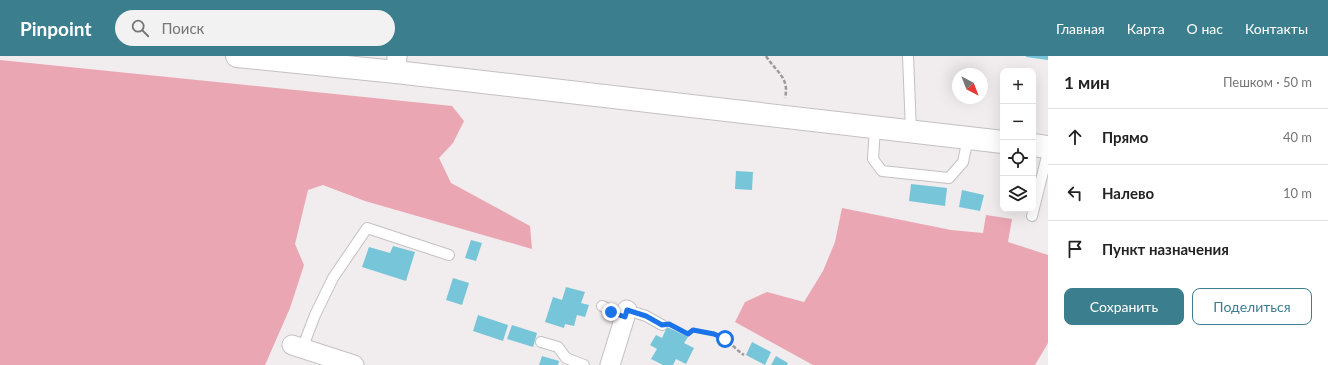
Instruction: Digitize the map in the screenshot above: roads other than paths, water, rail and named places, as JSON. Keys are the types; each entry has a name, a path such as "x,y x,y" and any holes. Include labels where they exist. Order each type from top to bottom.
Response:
{"main road":[{"path":"237,56 397,64 780,116 1000,142"},
{"path":"1036,145 1048,147"}],"street":[{"path":"611,365 626,314"},
{"path":"297,347 354,365"}],"lane":[{"path":"908,56 911,131"},
{"path":"875,127 873,159 882,171 949,178 963,162 968,138"},
{"path":"1032,216 1048,152"},
{"path":"297,347 333,278 367,228 449,254"},
{"path":"602,306 626,314 646,316 662,325"},
{"path":"541,342 558,347 566,358 584,365"}]}
